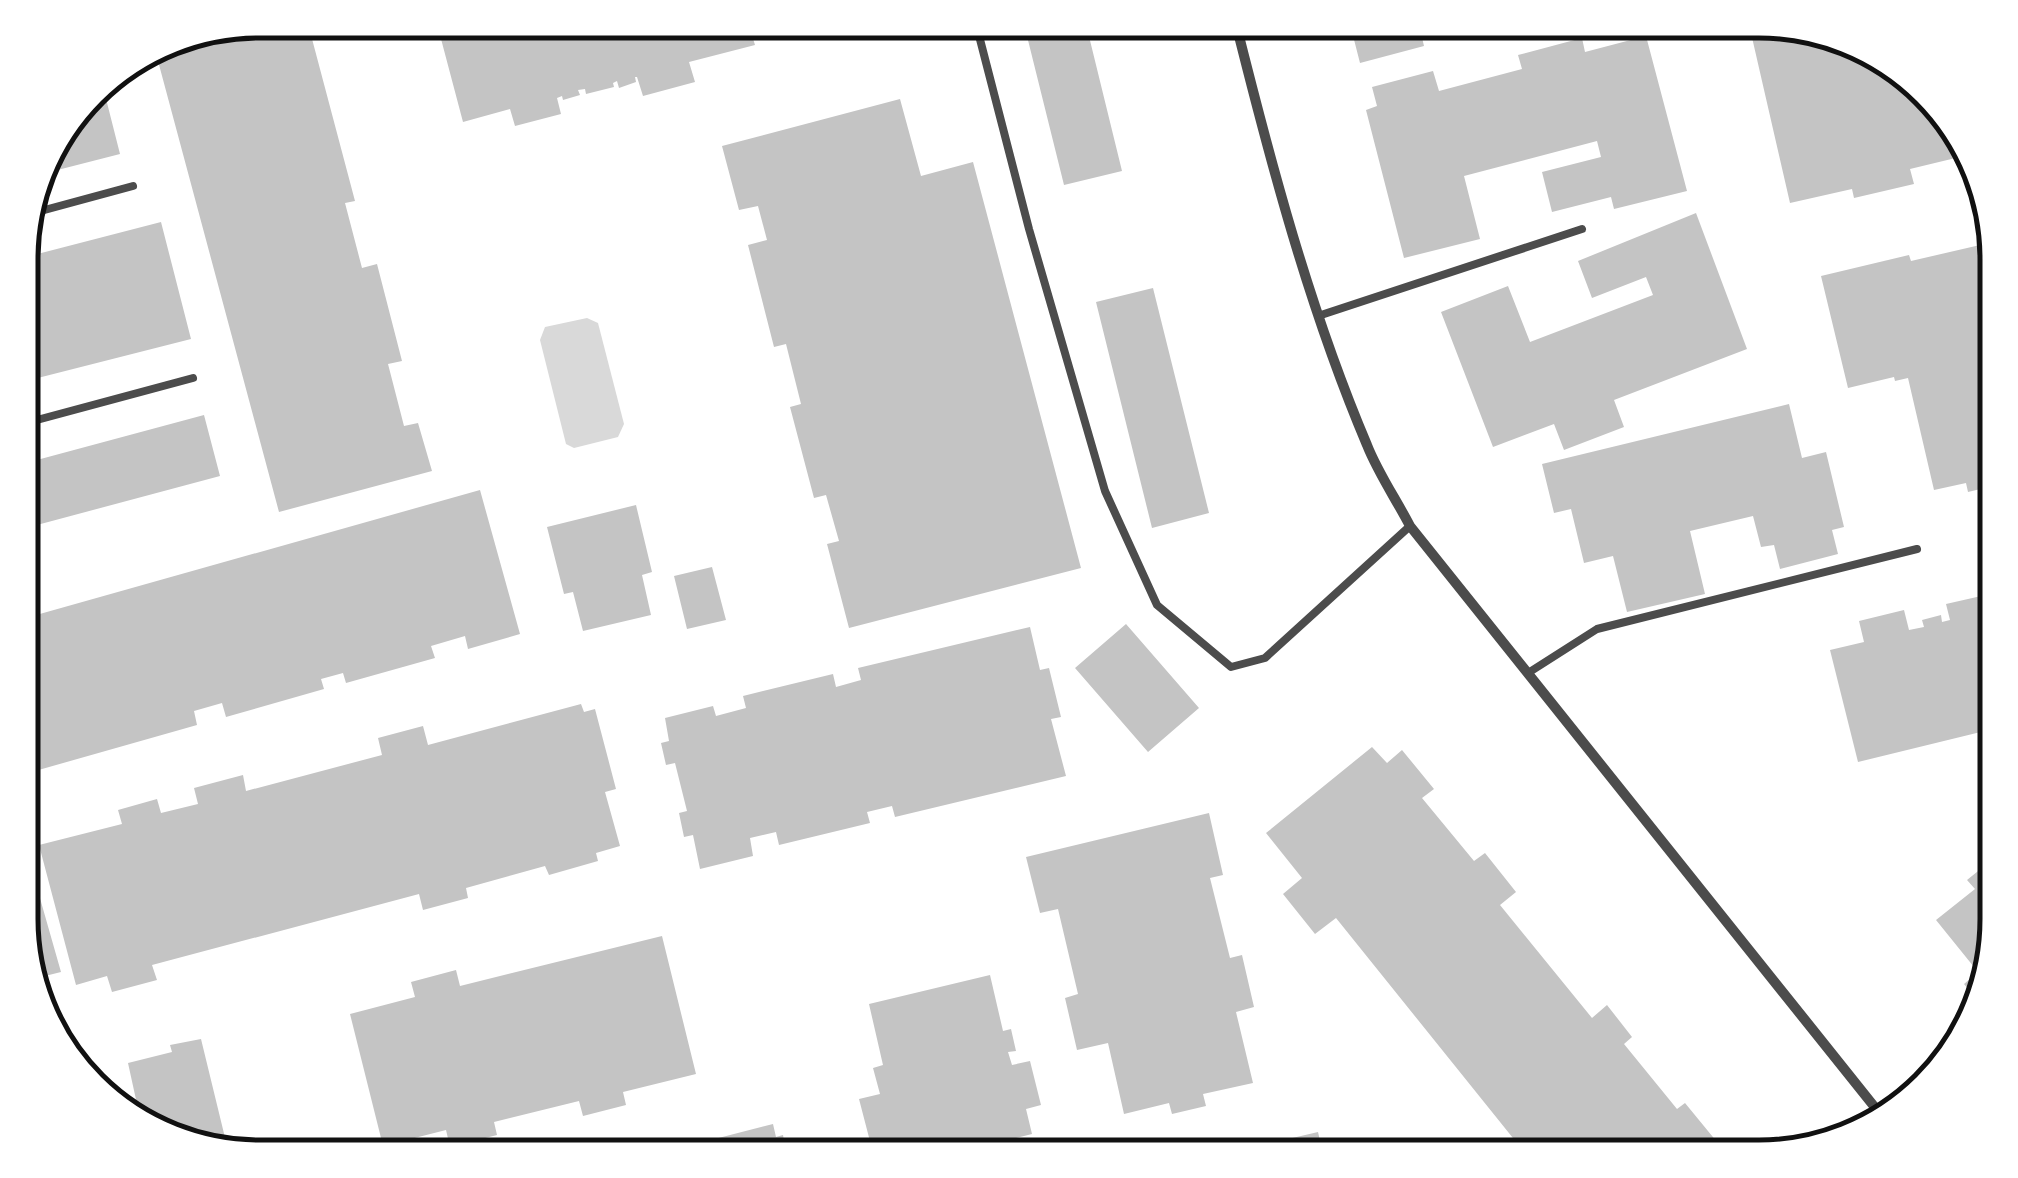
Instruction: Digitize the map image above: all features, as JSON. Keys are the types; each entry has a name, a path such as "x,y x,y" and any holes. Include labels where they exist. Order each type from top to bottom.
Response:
{"street":[{"path":"1240,38 1318,316 1368,448 1410,526 1875,1107"}],"lane":[{"path":"980,38 1028,230 1105,491 1157,606 1231,667 1265,658 1410,526"},
{"path":"43,210 133,186"},
{"path":"1318,316 1582,228"},
{"path":"38,420 193,378"},
{"path":"1528,673 1597,629 1917,549"}],"shaded area":[{"path":"587,318 598,323 624,424 618,437 574,448 566,444 540,340 545,327"}],"building":[{"path":"312,38 355,201 345,203 362,268 377,264 402,361 388,364 404,426 418,423 432,471 279,512 158,62 187,49 229,39"},
{"path":"441,38 753,38 755,45 689,62 695,82 643,96 635,77 636,82 619,88 617,81 614,87 586,94 585,89 578,90 580,95 557,98 561,114 515,126 510,109 463,122"},
{"path":"1027,38 1089,38 1122,171 1064,185"},
{"path":"1354,38 1422,38 1424,46 1360,63"},
{"path":"1582,38 1585,52 1647,38 1687,191 1614,209 1611,197 1552,212 1542,172 1601,157 1597,141 1464,176 1480,239 1404,258 1366,110 1377,106 1372,87 1433,71 1439,91 1522,69 1518,55"},
{"path":"1752,38 1817,45 1870,67 1916,102 1956,158 1910,169 1914,184 1854,198 1852,189 1790,203"},
{"path":"106,99 120,154 56,170 83,124"},
{"path":"900,99 921,176 973,162 1081,568 849,628 827,544 839,541 826,495 814,498 790,407 801,404 786,344 774,347 748,245 767,240 758,206 739,210 722,146"},
{"path":"1696,213 1747,349 1614,400 1624,427 1564,450 1554,424 1493,447 1441,312 1508,286 1530,342 1653,295 1646,277 1592,298 1578,261"},
{"path":"161,222 191,339 38,378 38,254"},
{"path":"1980,245 1980,489 1968,492 1966,483 1934,490 1908,378 1895,381 1894,377 1848,388 1821,276 1909,255 1911,261"},
{"path":"1153,288 1209,513 1152,528 1096,302"},
{"path":"1789,404 1802,458 1826,452 1844,527 1832,530 1838,554 1780,569 1774,545 1761,547 1753,516 1690,531 1705,594 1627,612 1613,556 1584,563 1571,509 1554,513 1542,464"},
{"path":"204,415 220,476 38,525 38,460"},
{"path":"480,490 520,634 468,649 465,636 431,646 435,658 346,683 343,673 321,679 324,689 226,717 222,703 194,711 197,725 38,770 38,614"},
{"path":"636,505 652,572 642,575 651,615 583,631 573,592 564,594 547,527"},
{"path":"712,567 726,620 687,629 674,576"},
{"path":"1980,596 1980,732 1858,762 1830,650 1864,642 1859,621 1904,610 1909,630 1924,627 1922,620 1941,615 1942,622 1950,620 1946,604"},
{"path":"1126,624 1199,708 1148,752 1075,668"},
{"path":"1030,627 1040,670 1049,668 1061,717 1051,719 1066,776 895,817 892,806 867,812 870,823 779,845 776,832 750,838 753,856 700,869 693,835 684,837 679,813 687,811 675,763 666,765 661,743 669,741 665,718 713,706 716,716 746,708 743,696 833,674 836,687 861,680 858,668"},
{"path":"581,704 584,712 595,709 616,789 605,792 620,846 596,853 598,861 549,875 545,866 466,888 468,898 423,910 419,894 152,965 157,980 112,992 107,976 76,985 39,845 122,824 118,810 157,799 161,813 198,804 194,788 243,775 246,791 382,755 378,738 423,726 428,745"},
{"path":"1372,747 1387,763 1402,750 1434,789 1422,798 1474,861 1485,853 1516,892 1500,905 1592,1018 1607,1005 1632,1037 1624,1044 1677,1109 1685,1103 1715,1140 1515,1140 1336,918 1315,934 1283,894 1302,878 1266,833"},
{"path":"1209,813 1223,875 1210,878 1230,958 1242,955 1254,1007 1236,1012 1253,1083 1203,1094 1206,1106 1172,1114 1169,1103 1124,1114 1108,1043 1077,1050 1065,998 1078,994 1058,909 1040,913 1026,857"},
{"path":"1980,870 1980,934 1975,968 1936,920 1975,889 1967,880"},
{"path":"38,891 61,972 45,976 39,949"},
{"path":"662,936 696,1074 623,1092 626,1105 583,1116 579,1101 494,1122 497,1135 477,1140 448,1140 446,1130 407,1140 382,1140 350,1014 415,997 411,982 456,970 460,986"},
{"path":"990,975 1003,1031 1011,1029 1016,1051 1008,1052 1012,1065 1030,1061 1041,1105 1026,1109 1032,1134 1008,1140 870,1140 859,1099 880,1094 873,1068 883,1065 869,1004"},
{"path":"201,1039 225,1138 174,1124 137,1104 128,1063 172,1052 170,1045"},
{"path":"773,1124 776,1137 783,1135 784,1140 711,1140"},
{"path":"1318,1132 1320,1140 1284,1140"}]}
